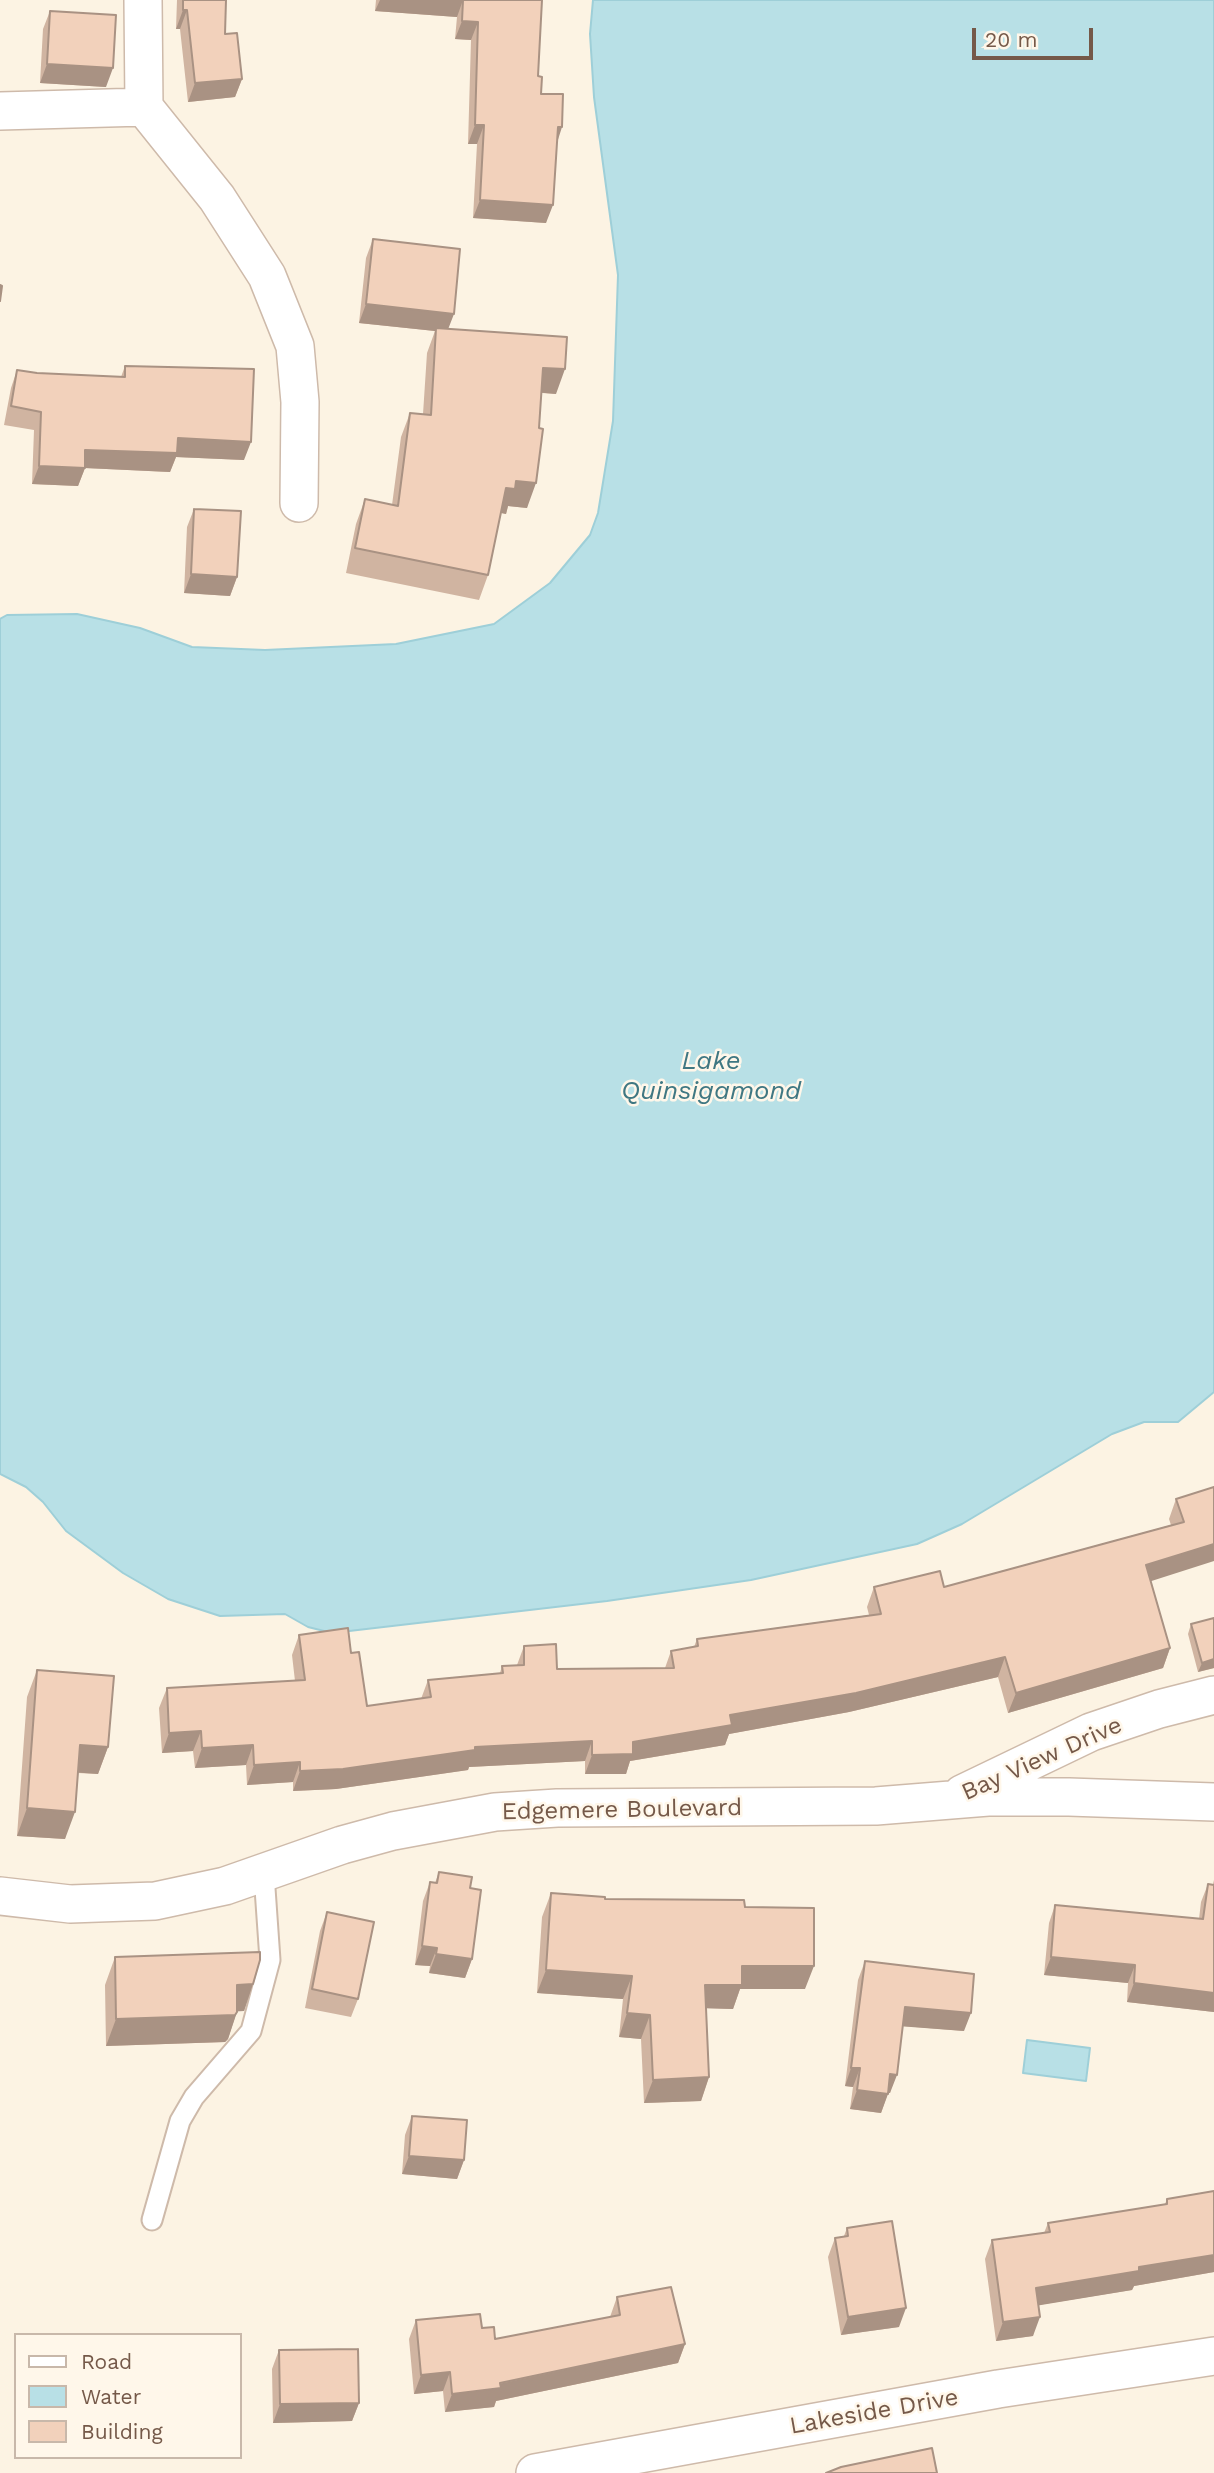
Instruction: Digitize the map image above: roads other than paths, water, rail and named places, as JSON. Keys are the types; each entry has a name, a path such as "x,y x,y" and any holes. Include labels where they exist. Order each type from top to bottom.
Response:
{"street":[{"path":"143,0 144,107 217,198 267,276 295,346 300,402 299,503"},
{"path":"0,111 144,107"},
{"name":"Bay View Drive","path":"951,1800 1091,1732 1159,1709 1214,1695"},
{"name":"Edgemere Boulevard","path":"0,1896 70,1904 147,1902 225,1886 342,1845 444,1820 495,1812 557,1808 876,1806 988,1797 1214,1802"},
{"name":"Lakeside Drive","path":"534,2473 1023,2385 1214,2356"}],"lane":[{"path":"152,2220 180,2121 194,2097 251,2031 270,1960 264,1874"}],"water":[{"name":"Lake Quinsigamond","path":"593,0 1214,0 1214,1392 1178,1422 1144,1422 1112,1434 962,1524 917,1544 751,1580 607,1601 332,1633 308,1627 285,1614 220,1616 168,1599 123,1573 66,1531 43,1502 26,1487 0,1474 0,619 7,615 77,614 140,628 192,647 265,650 396,644 494,624 550,583 590,535 598,513 613,421 618,275 594,97 590,34"},
{"path":"1027,2040 1090,2048 1086,2081 1023,2073"}]}
